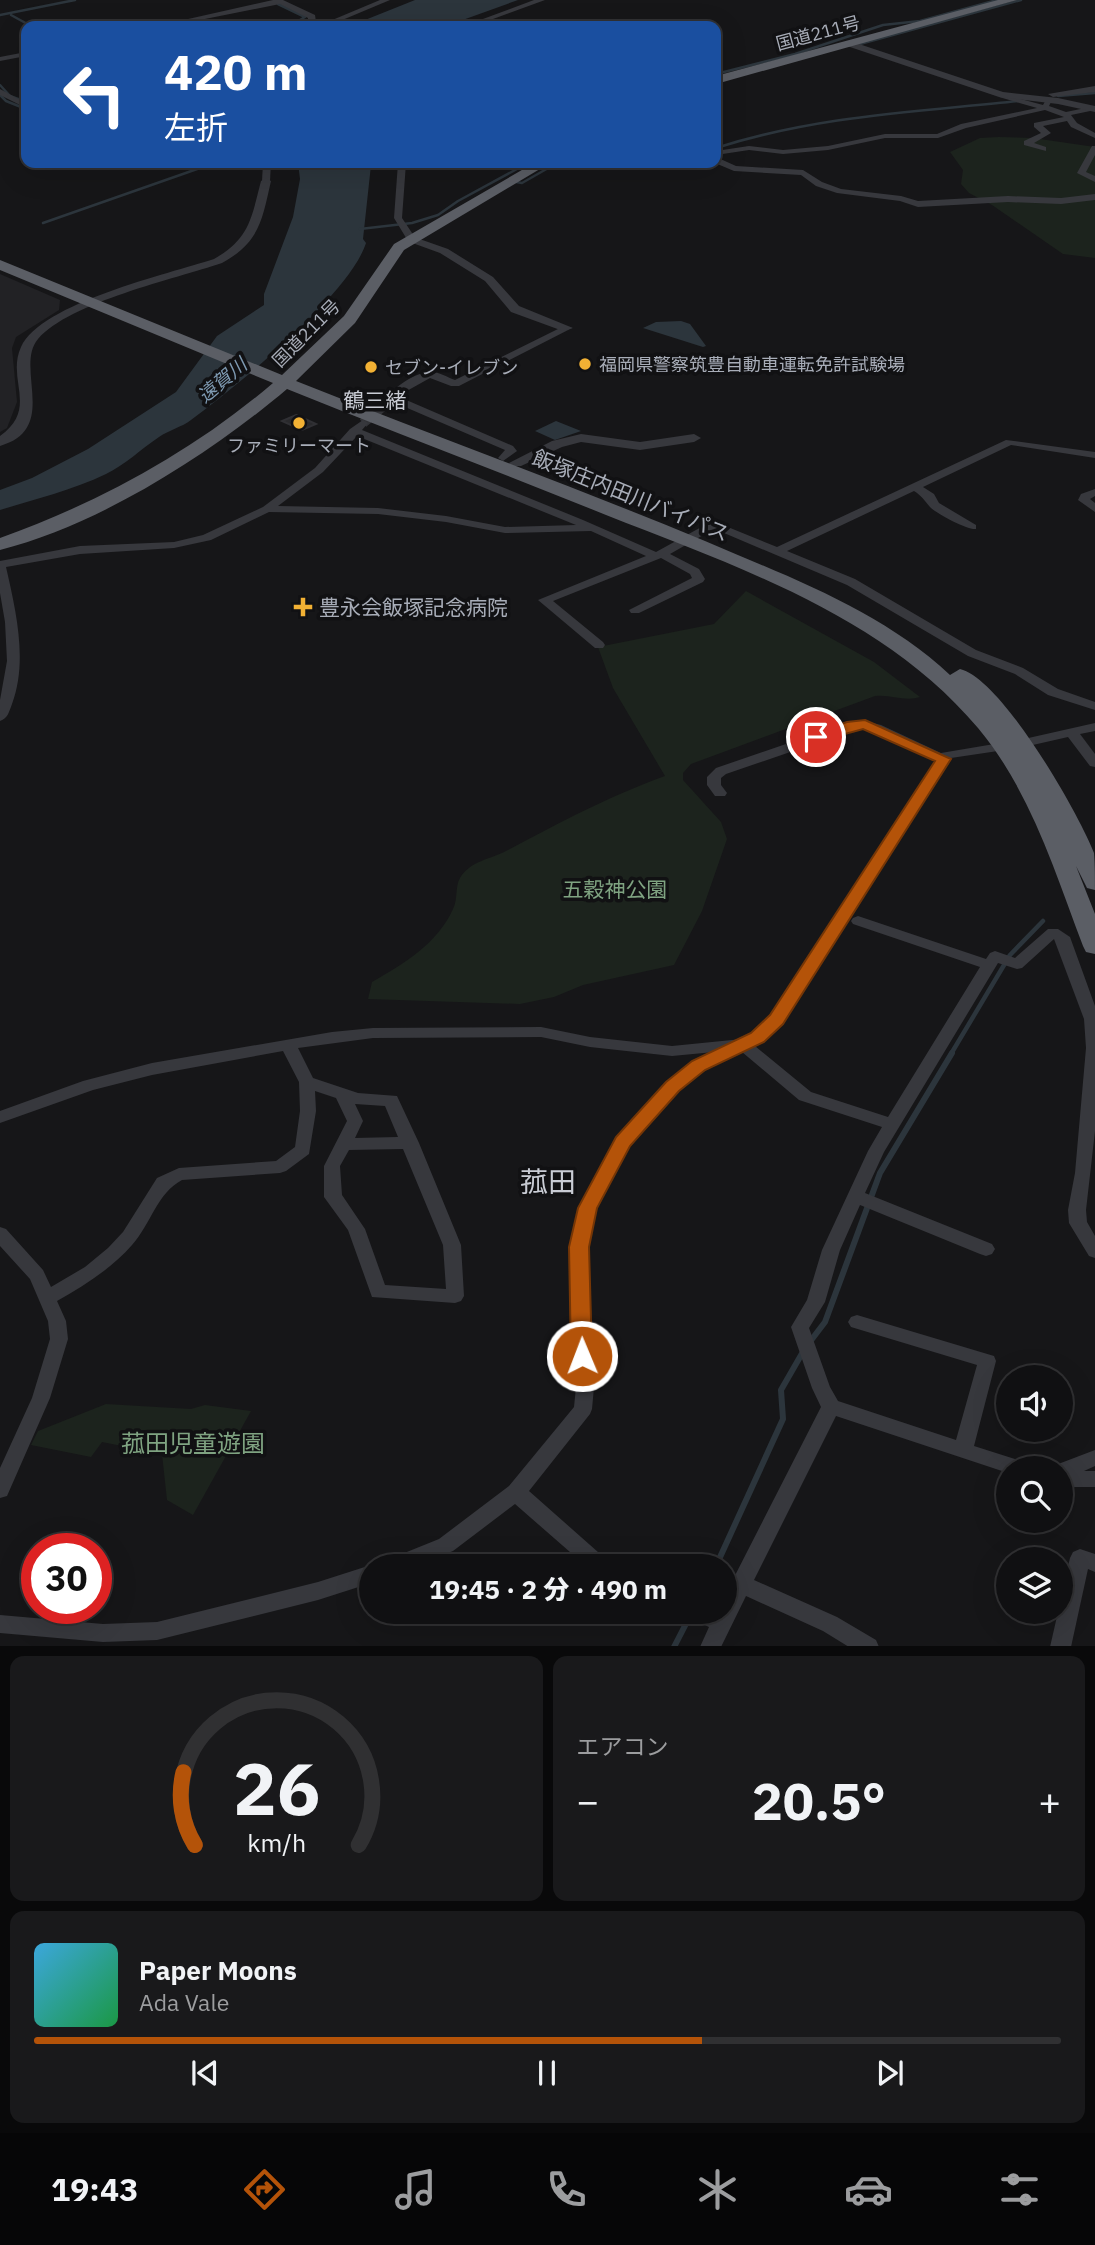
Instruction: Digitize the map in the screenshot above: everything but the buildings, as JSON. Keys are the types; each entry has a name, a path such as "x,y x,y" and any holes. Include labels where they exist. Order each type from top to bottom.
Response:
{"highway":[{"name":"国道211号","path":"721,79 1011,0"},
{"name":"国道211号","path":"0,544 59,522 128,489 228,426 288,381 346,323 362,303 390,255 411,239 534,168"},
{"name":"飯塚庄内田川バイパス","path":"0,256 98,302"},
{"name":"飯塚庄内田川バイパス","path":"0,265 98,302 288,381 790,573 886,621 937,654 1005,718 1042,770 1095,883"},
{"name":"飯塚庄内田川バイパス","path":"288,381 510,460 691,537 807,593 919,659 963,698 1021,770 1035,796 1095,946"}],"street":[{"path":"334,21 386,0"},
{"path":"482,21 541,0"},
{"path":"184,21 278,1 312,17 312,21"},
{"path":"850,44 1002,95 1050,100 1095,109"},
{"path":"0,59 21,55"},
{"path":"721,152 749,148 783,152 828,148 885,136 931,137 964,126 1010,117 1050,100 1095,89"},
{"path":"0,91 21,104"},
{"path":"1050,100 1095,136"},
{"path":"1010,117 1039,123 1095,109"},
{"path":"1039,123 1037,125 1047,133 1027,143 1043,149"},
{"path":"1094,153 1081,173 1095,179"},
{"path":"721,162 734,168 803,173 819,184 840,191 901,199 918,204 1008,199 1061,201 1095,197"},
{"path":"0,442 20,425 28,409 24,360 26,348 35,335 50,324 98,302 218,261 240,249 247,242 254,225 266,181 267,168"},
{"path":"402,168 398,218 411,239 444,251 489,279 515,309 567,328"},
{"path":"510,460 512,452 509,448 400,401 389,402 393,393 430,374 455,384 567,328"},
{"path":"0,717 9,699 13,682 0,567 80,550 141,548 191,542 238,525 267,509 319,470 358,427 657,555 695,572 699,579 635,610"},
{"path":"510,460 581,438 640,446 694,438"},
{"path":"779,550 1010,442 1095,455"},
{"path":"915,487 930,496 935,505 972,527"},
{"path":"1095,492 1085,496 1084,500 1095,509"},
{"path":"267,509 378,511 446,519 505,530 592,527"},
{"path":"599,645 544,600 657,555 709,527 726,527 851,582 972,653 1019,671 1053,692 1095,706"},
{"path":"720,793 714,785 714,777 721,771 852,726 876,728 944,759"},
{"path":"424,1554 446,1545 516,1492 583,1409 585,1387 579,1247 587,1208 623,1141 672,1086 699,1066 757,1038 776,1020 946,755 1073,734 1095,727"},
{"path":"1073,734 1095,763"},
{"path":"858,921 1001,962 1017,964 1047,934 1059,933 1063,937 1092,1019 1093,1082 1077,1210 1078,1223 1095,1251"},
{"path":"996,1461 831,1407 808,1355 800,1327 816,1302 831,1250 865,1200 892,1124 1001,962"},
{"path":"0,1116 89,1085 152,1069 288,1045 373,1033 541,1032 590,1042 672,1051 741,1044 758,1055 805,1096 892,1124"},
{"path":"48,1297 91,1272 114,1253 129,1237 163,1182 179,1174 280,1167 303,1150 308,1111 307,1082 288,1045"},
{"path":"307,1082 342,1094 358,1101 391,1100 452,1245 455,1296 378,1292 359,1234 344,1208 333,1197 332,1166 355,1121 342,1094"},
{"path":"345,1144 411,1143"},
{"path":"865,1200 986,1249"},
{"path":"0,1234 37,1275 57,1321 60,1339 41,1398 0,1490"},
{"path":"857,1322 987,1361 963,1450"},
{"path":"737,1596 831,1407"},
{"path":"1073,1467 1095,1458"},
{"path":"1073,1479 1095,1479"},
{"path":"516,1492 586,1554"},
{"path":"1060,1646 1080,1558 1095,1563"},
{"path":"0,1624 103,1633 157,1631 318,1591 359,1578"},
{"path":"743,1585 830,1624 867,1646"},
{"path":"710,1646 722,1624"}],"shaded area":[{"path":"0,274 60,300 59,310 16,337 12,348 17,402 7,428 0,432"}],"green space":[{"path":"980,138 1033,138 1095,147 1095,258 1063,254 992,205 969,193 961,184 963,170 950,152"},
{"name":"五穀神公園","path":"746,591 874,662 920,697 908,699 875,696 691,764 683,773 683,780 721,822 727,839 702,911 674,965 583,985 554,997 520,1004 368,999 372,982 408,960 438,932 453,909 460,878 469,868 603,802 665,776 613,688 598,647 714,624"},
{"name":"菰田児童遊園","path":"106,1404 191,1409 205,1405 251,1411 193,1515 167,1500 162,1454 102,1442 91,1457 31,1445 38,1431"}],"water":[{"path":"415,0 518,0 460,21 362,21"},
{"name":"遠賀川","path":"299,168 371,168 363,239 366,243 356,264 316,312 262,363 211,405 159,437 126,462 106,474 67,490 0,510 0,490 32,478 88,449 176,392 217,336 264,305 264,294 293,217 300,179"},
{"path":"681,321 690,324 706,346 643,328 656,322"},
{"path":"556,421 581,431 555,440 535,431"}],"waterway":[{"path":"0,15 75,0"},
{"path":"721,73 795,54 883,25 920,21 997,0"},
{"path":"860,44 1021,0"},
{"path":"278,4 305,17 298,21"},
{"path":"11,15 22,21"},
{"path":"0,85 10,96 21,100"},
{"path":"1058,96 1095,93"},
{"path":"0,95 6,101 21,107"},
{"path":"721,147 753,137 828,122 1018,101"},
{"path":"43,223 200,168"},
{"path":"360,229 412,223 438,215 519,168"},
{"path":"516,182 522,183 548,168"},
{"path":"951,1054 1010,955 1043,921"},
{"path":"809,1343 825,1322 880,1173 952,1053"},
{"path":"721,1554 783,1419 781,1390 804,1350"},
{"path":"675,1646 686,1624"}],"tunnel":[{"path":"363,423 387,403"}],"place":[{"name":"福岡県警察筑豊自動車運転免許試験場","path":"585,364"},
{"name":"セブン-イレブン","path":"371,367"},
{"name":"ファミリーマート","path":"299,423"},
{"name":"豊永会飯塚記念病院","path":"303,607"}],"district":[{"name":"鶴三緒","path":"375,400"},
{"name":"菰田","path":"548,1181"}],"route":[{"path":"582,1356 579,1247 587,1208 623,1141 672,1086 699,1066 757,1038 776,1020 944,759 865,725 839,729 816,737"}]}
